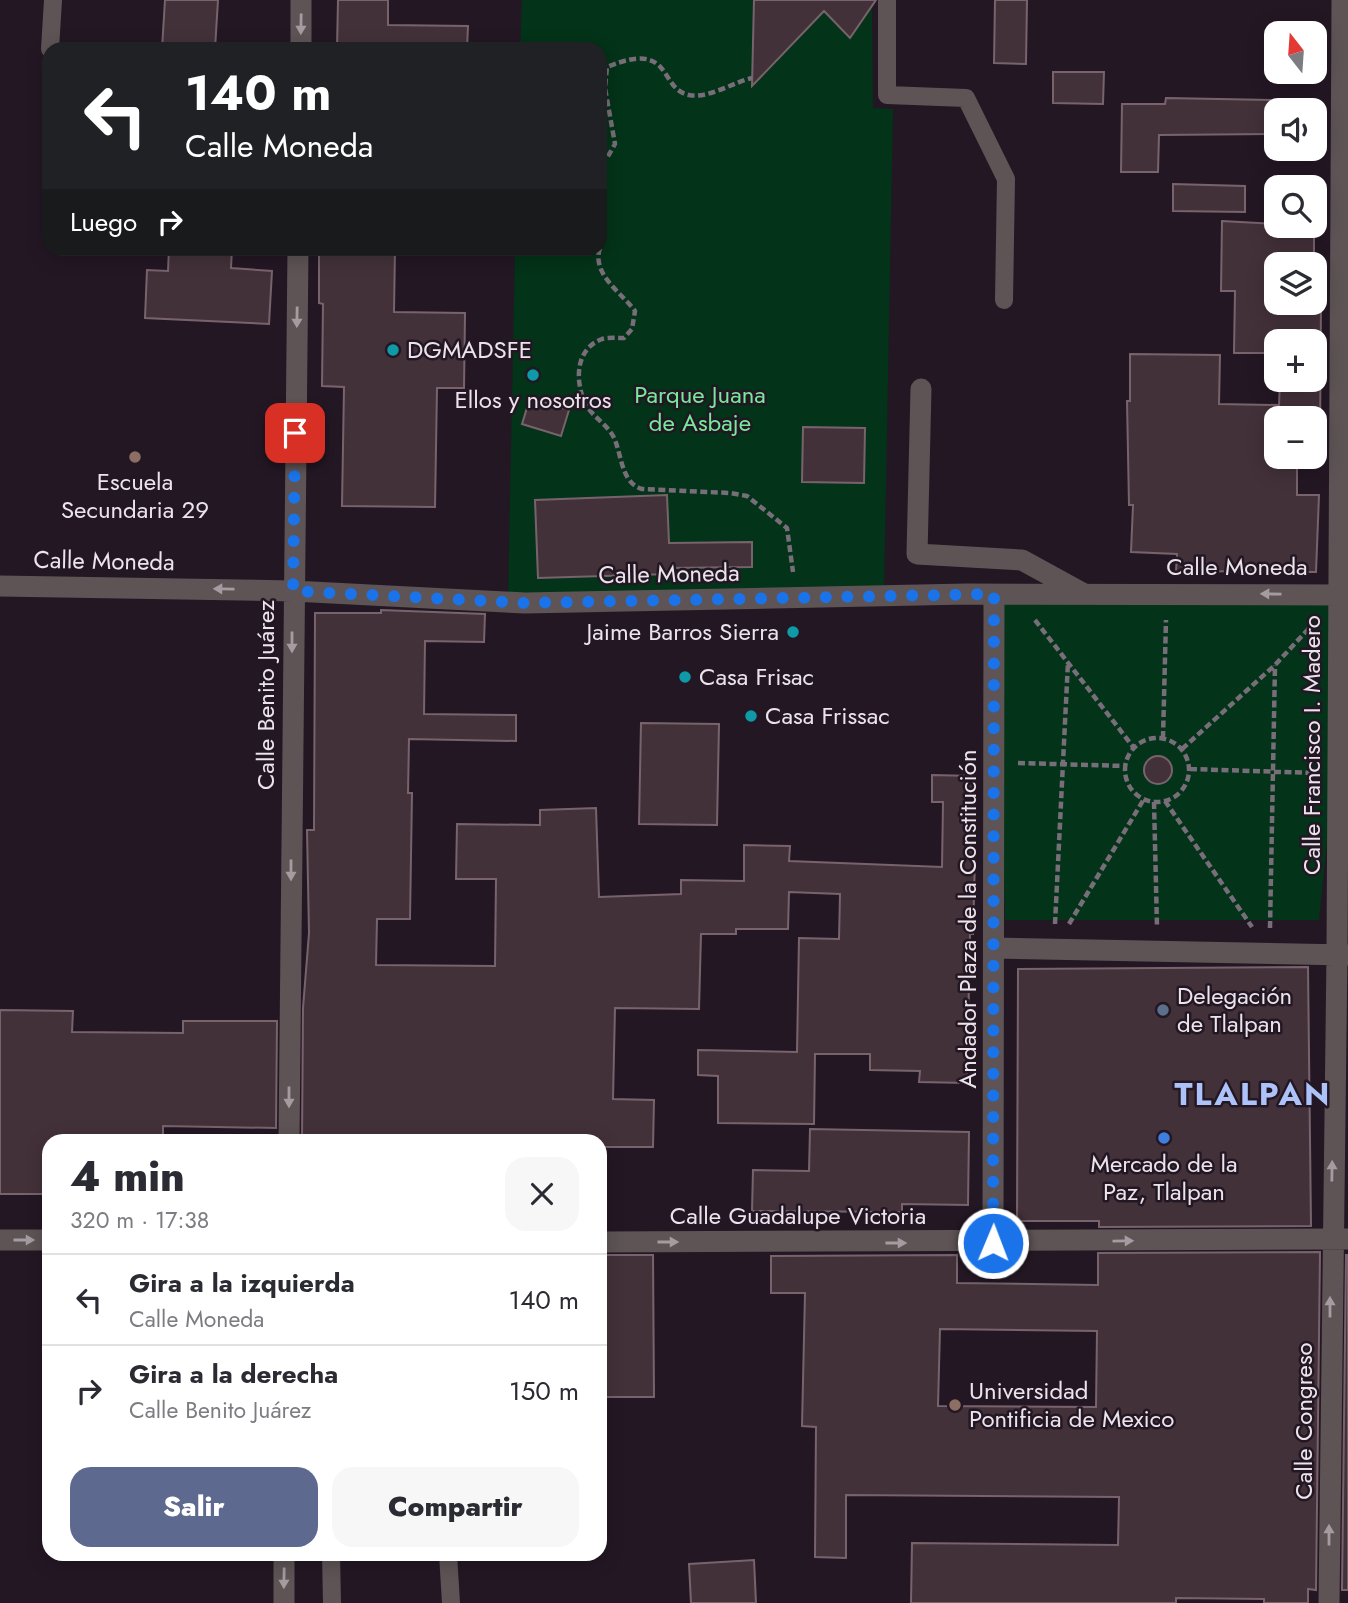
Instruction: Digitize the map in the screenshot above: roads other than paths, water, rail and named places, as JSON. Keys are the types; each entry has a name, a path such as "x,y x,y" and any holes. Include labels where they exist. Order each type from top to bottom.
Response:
{"street":[{"path":"301,0 301,42"},
{"name":"Calle Francisco I. Madero","path":"1339,1239 1343,955 1338,774 1344,594 1342,0"},
{"name":"Calle Benito Juárez","path":"289,1134 298,256"},
{"path":"920,389 916,554 1022,560 1086,595"},
{"name":"Calle Moneda","path":"0,586 293,591 525,603 1167,593 1344,594"},
{"name":"Andador Plaza de la Constitución","path":"993,1243 994,762 1005,595"},
{"path":"994,948 1343,955"},
{"name":"Calle Guadalupe Victoria","path":"607,1242 993,1243 1339,1239"},
{"name":"Calle Congreso","path":"1329,1603 1339,1239"},
{"path":"0,1240 42,1240"},
{"path":"284,1561 284,1603"}],"lane":[{"path":"50,42 53,0"},
{"path":"887,0 887,94 966,98 1006,179 1004,300"},
{"path":"331,1561 332,1603"},
{"path":"449,1561 452,1603"}],"place":[{"name":"DGMADSFE","path":"393,350"},
{"name":"Ellos y nosotros","path":"533,375"},
{"name":"Escuela Secundaria 29","path":"135,457"},
{"name":"Jaime Barros Sierra","path":"793,632"},
{"name":"Casa Frisac","path":"685,677"},
{"name":"Casa Frissac","path":"751,716"},
{"name":"Delegación de Tlalpan","path":"1163,1010"},
{"name":"Mercado de la Paz, Tlalpan","path":"1164,1138"},
{"name":"Universidad Pontificia de Mexico","path":"955,1405"}],"district":[{"name":"TLALPAN","path":"1253,1094"}],"park label":[{"name":"Parque Juana de Asbaje","path":"700,409"}]}
